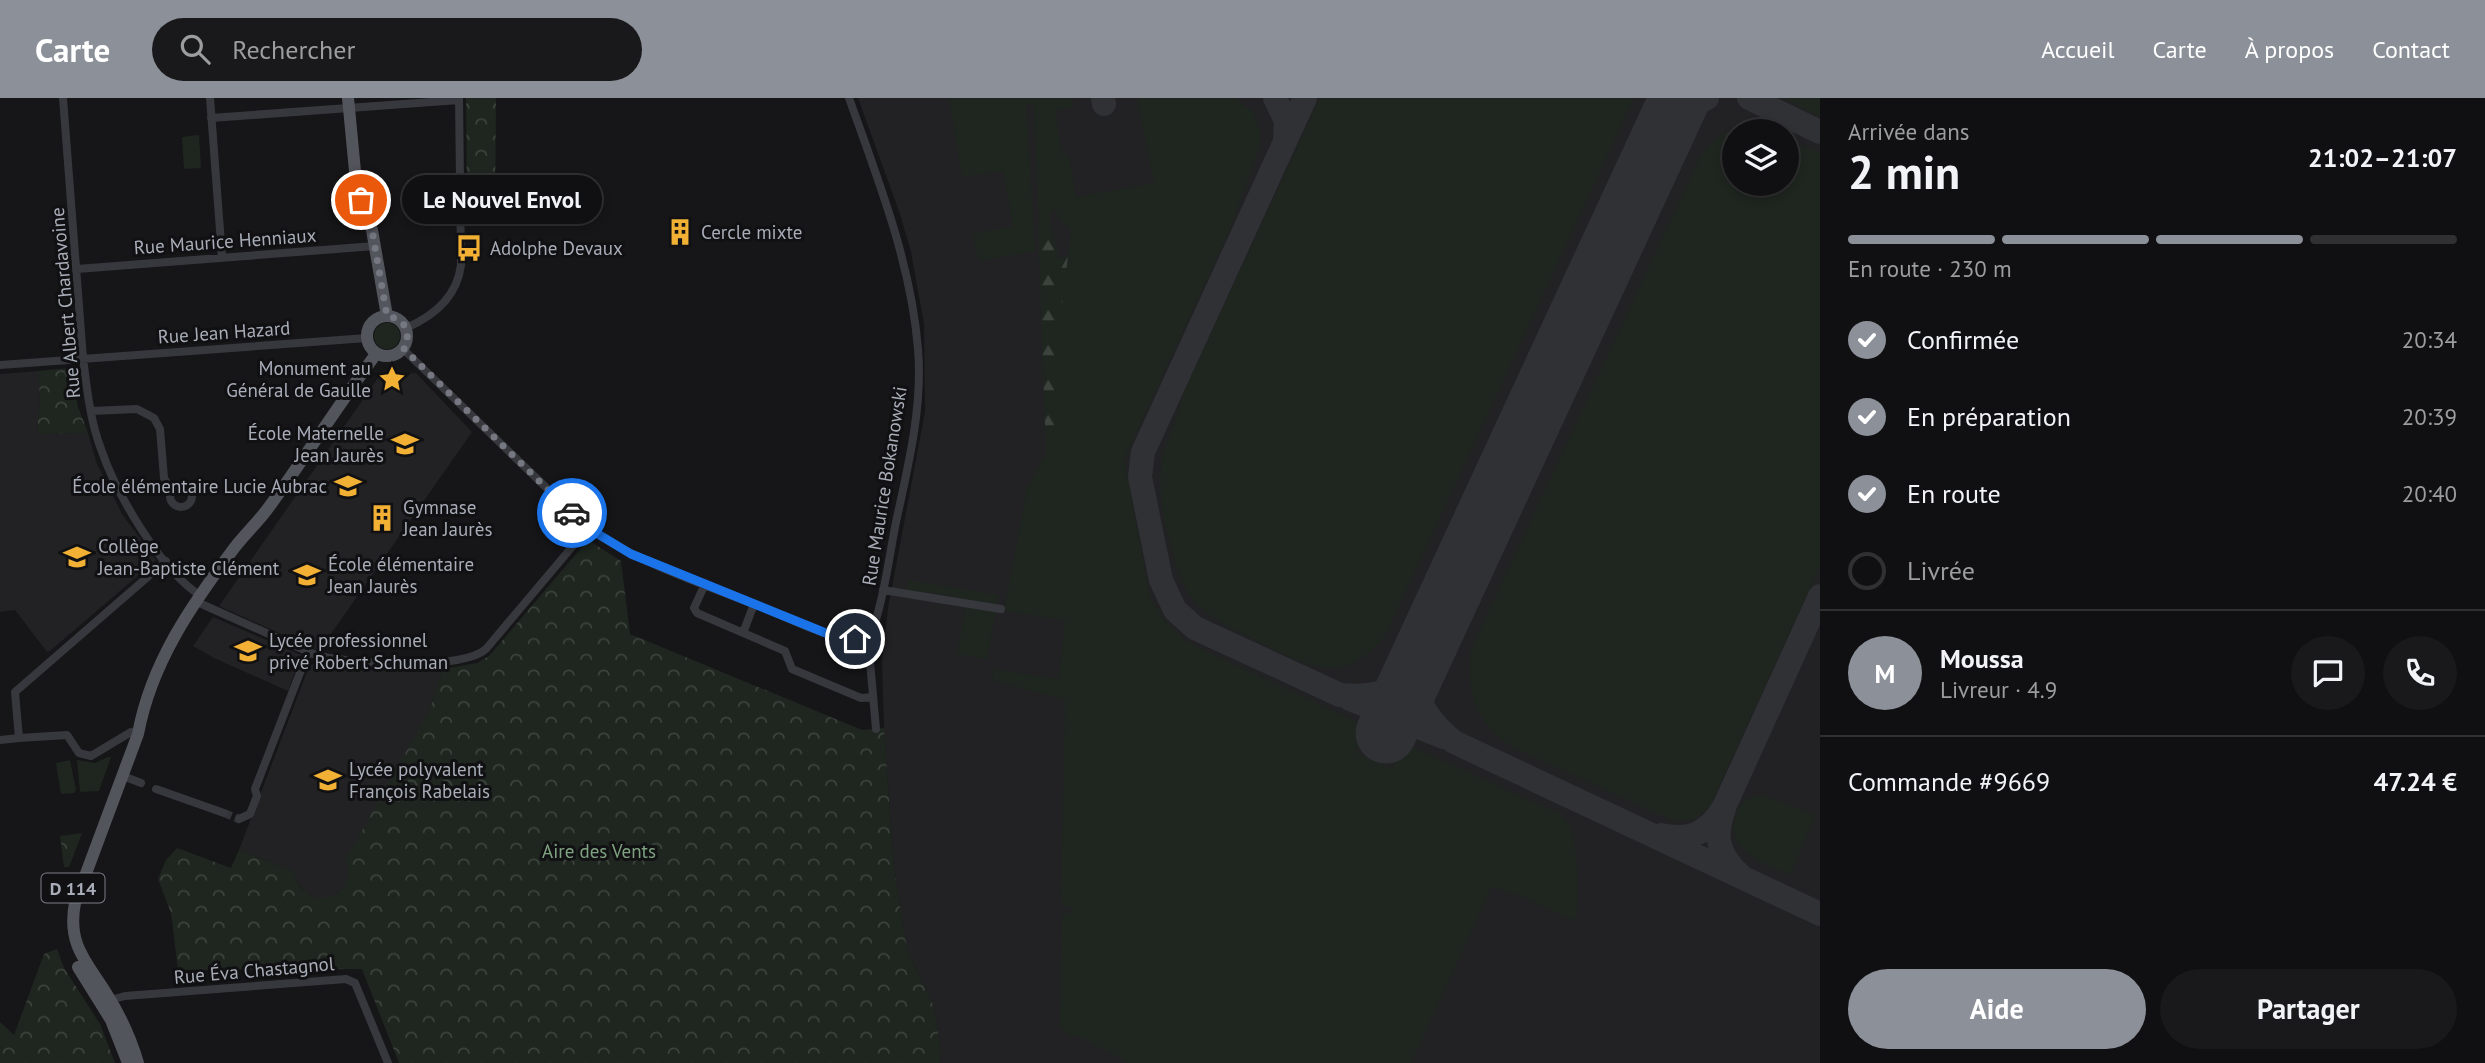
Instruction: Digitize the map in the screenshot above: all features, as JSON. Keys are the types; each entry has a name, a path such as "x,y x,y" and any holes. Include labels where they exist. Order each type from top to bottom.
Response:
{"main road":[{"path":"350,109 357,129 361,161 358,175 361,200 375,246 387,316"},
{"path":"396,317 406,328 408,340 404,349 392,356 376,354 370,347 367,338 370,324 376,319 396,317"},
{"name":"D 114","path":"138,1063 127,1033 110,1000 79,953 73,932 75,903 138,734 161,659 235,547 268,509 376,354"},
{"name":"D 114","path":"128,1063 111,1020 72,956 65,916 131,732 143,711"}],"street":[{"name":"Rue Albert Chardavoine","path":"64,98 83,358 100,447 112,478 138,522 166,561 199,599 308,652 331,659 398,664 472,656 481,653 588,528"},
{"path":"210,98 222,257"},
{"name":"Rue Maurice Bokanowski","path":"849,98 901,251 919,350 915,421 874,626"},
{"path":"211,118 459,99 459,278 449,297 433,314 406,328"},
{"name":"Rue Maurice Henniaux","path":"77,269 375,246"},
{"name":"Rue Jean Hazard","path":"0,365 367,338"},
{"path":"404,349 588,528 631,554 838,638 855,639"},
{"path":"91,411 136,409 153,418 160,429 164,478 172,490"},
{"path":"19,738 15,692 166,561"},
{"path":"705,584 694,608 697,612 785,651 792,669 861,698 873,697"},
{"path":"883,590 1001,609"},
{"path":"743,633 754,604"},
{"path":"866,625 874,626 880,633 880,641 875,648 869,650 862,649 855,639 859,628 866,625"},
{"path":"869,650 876,729"},
{"path":"239,819 250,814 257,796 255,789 308,652"},
{"path":"0,740 66,735 79,753 91,756 131,732"},
{"path":"123,776 141,783"},
{"path":"156,789 225,813"},
{"name":"Rue Éva Chastagnol","path":"110,1000 125,996 346,979 355,983 388,1063"}],"shaded area":[{"path":"858,98 1820,98 1820,1063 940,1063 941,1051 934,1007 907,949 894,868 884,728 882,661 888,608 925,412 924,324 911,252"},
{"name":"Collège Jean-Baptiste Clément","path":"38,371 40,397 37,434 88,433 97,464 122,514 156,560 47,652 15,610 0,612 0,374"},
{"path":"416,373 472,432 319,651 219,606 378,378 393,384 404,374"},
{"name":"Lycée professionnel privé Robert Schuman","path":"213,617 301,655 288,691 193,646"},
{"name":"Lycée polyvalent François Rabelais","path":"310,664 350,670 443,669 429,711 349,867 345,887 330,898 316,898 305,893 295,879 294,871 239,850"}],"green space":[{"path":"466,98 496,98 495,211 467,198"},
{"path":"949,98 1072,98 1074,107 1055,110 1062,155 1069,155 1076,197 1154,183 1137,98 1235,98 1254,113 1260,131 1260,146 1231,227 1124,459 1150,597 1165,621 1182,638 1368,727 1355,752 1392,769 1404,743 1562,815 1571,829 1575,848 1578,889 1575,921 1523,897 1492,887 1411,1063 1130,1063 1078,1036 1069,1036 1060,1028 1062,916 1073,908 1063,906 1061,900 1065,700 992,680 994,669 1059,679 1065,620 1004,611 1027,488 1046,453 1057,417 1059,331 1071,230 1061,221 1055,210 1050,211 1050,225 1039,225 1034,104 1026,104 1035,251 979,261 972,234 1013,226 1003,171 962,177"},
{"path":"1320,98 1634,98 1386,634 1371,651 1356,662 1326,668 1294,659 1243,634 1196,603 1184,585 1176,564 1164,517 1160,482 1164,452 1183,394"},
{"path":"1783,98 1820,98 1820,117"},
{"path":"199,135 201,168 184,169 182,137"},
{"path":"1722,135 1722,196 1799,196 1799,145 1820,152 1820,566 1709,808 1695,819 1674,821 1514,748 1501,738 1490,728 1476,706 1470,680 1471,649 1699,159"},
{"path":"1038,225 1050,225 1059,258 1068,256 1059,331 1057,417 1046,453"},
{"path":"387,323 396,327 400,336 396,345 387,349 378,345 374,336 378,327"},
{"path":"71,368 76,371 77,404 88,433 37,434 40,397 38,371"},
{"name":"Aire des Vents","path":"588,540 621,561 630,634 862,730 884,728 894,868 907,949 934,1007 941,1051 940,1063 399,1063 362,969 178,970 171,913 158,879 166,860 177,848 231,868 239,850 294,871 299,885 307,894 317,898 338,893 345,885 348,873 346,859 429,711 443,669 477,663 489,656"},
{"path":"908,580 999,595 997,604 992,605 943,594 907,590"},
{"path":"966,606 996,611 987,659 957,654"},
{"path":"111,757 99,791 80,792 77,760 95,763"},
{"path":"70,760 76,790 74,793 61,794 56,763"},
{"path":"1763,795 1816,815 1790,875 1747,853 1735,836 1734,825 1741,804 1747,799"},
{"path":"82,833 69,867 64,867 60,836"},
{"path":"57,949 64,968 100,1024 115,1063 0,1063 0,1022 14,1035 44,954"}],"taxiway":[{"path":"1103,98 1104,104"},
{"path":"1275,98 1286,121 1285,140"},
{"path":"1305,98 1143,452 1140,477 1161,580 1175,610 1195,628 1340,695 1370,695 1391,688 1408,672 1425,648"},
{"path":"1660,141 1681,112 1707,98"},
{"path":"1749,98 1820,132"},
{"path":"1661,835 1682,837 1699,832 1713,822 1725,805 1820,596"},
{"path":"1423,656 1418,683 1422,704 1434,723 1454,742 1820,914"},
{"path":"1350,699 1443,737"},
{"path":"1724,809 1719,829 1720,846 1723,854 1741,876"}],"runway":[{"path":"1386,733 1680,98"}],"tunnel":[{"path":"224,813 239,819"}],"way so far":[{"path":"361,200 372,230 387,316 396,317 406,328 408,340 404,349 572,513"}],"place":[{"name":"Le Nouvel Envol","path":"361,200"},
{"name":"Cercle mixte","path":"680,232"},
{"name":"Adolphe Devaux","path":"469,248"},
{"name":"Monument au Général de Gaulle","path":"392,379"},
{"name":"École Maternelle Jean Jaurès","path":"405,444"},
{"name":"École élémentaire Lucie Aubrac","path":"348,486"},
{"name":"Gymnase Jean Jaurès","path":"382,518"},
{"name":"Collège Jean-Baptiste Clément","path":"77,557"},
{"name":"École élémentaire Jean Jaurès","path":"307,575"},
{"name":"Lycée professionnel privé Robert Schuman","path":"248,651"},
{"name":"Lycée polyvalent François Rabelais","path":"328,780"}],"route":[{"path":"572,513 599,536 631,554 838,638 855,639"}]}
